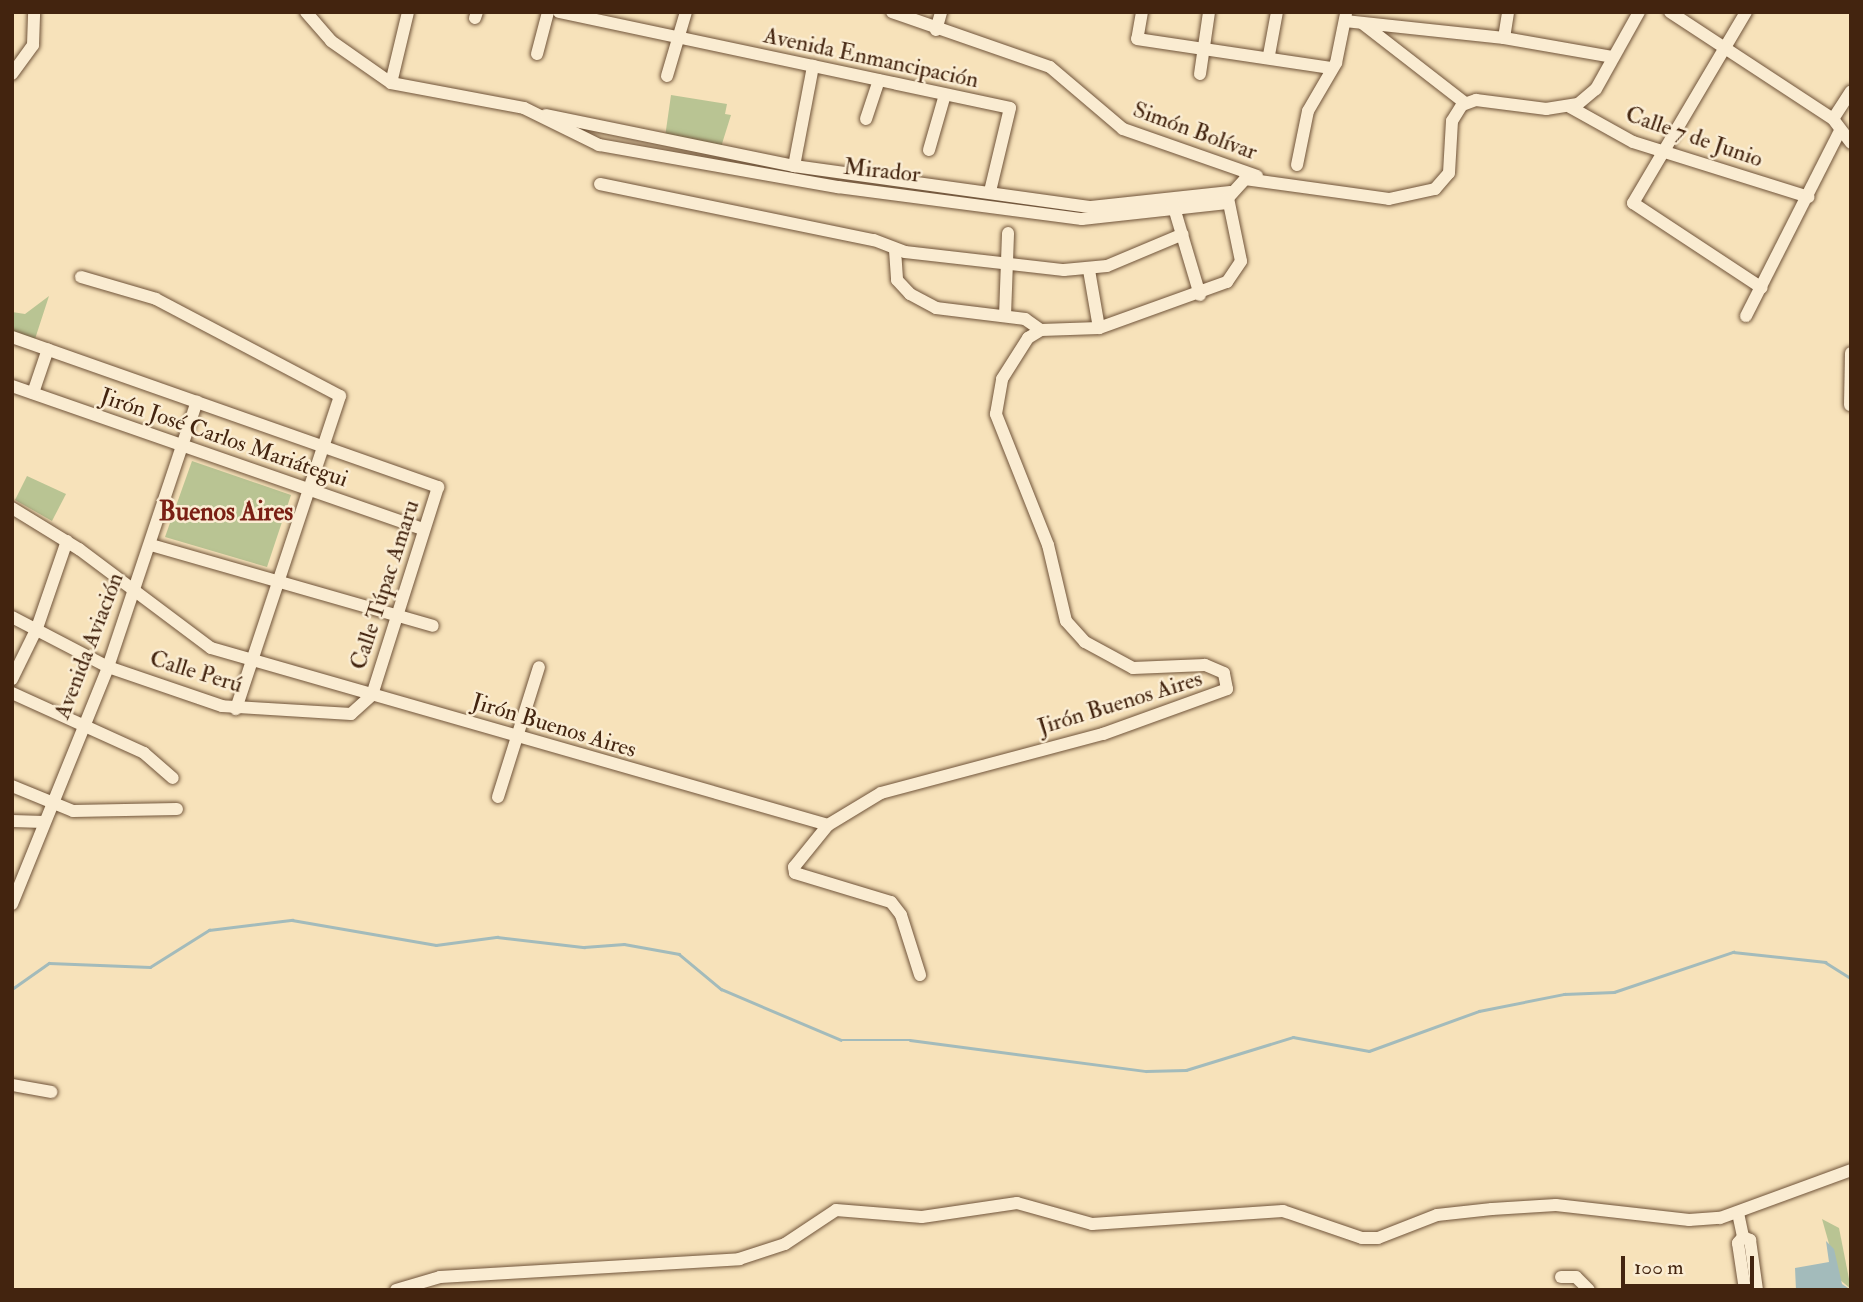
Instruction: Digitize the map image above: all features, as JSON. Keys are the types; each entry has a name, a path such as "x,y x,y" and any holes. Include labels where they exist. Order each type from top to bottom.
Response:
{"street":[{"path":"12,74 33,45 34,12"},
{"name":"Mirador","path":"306,12 331,41 391,83 794,166 1100,208 1173,205"},
{"path":"391,83 408,12"},
{"path":"537,54 548,12"},
{"name":"Avenida Enmancipación","path":"559,12 879,80 944,98 1010,108 990,191"},
{"path":"667,76 686,12"},
{"name":"Simón Bolívar","path":"892,12 936,30 1050,67 1123,130 1264,179"},
{"path":"936,30 941,12"},
{"path":"1142,12 1137,39 1269,55 1331,68"},
{"path":"1200,74 1209,12"},
{"path":"1269,55 1278,12"},
{"path":"1504,38 1508,12"},
{"path":"1362,23 1465,103 1570,107 1596,89 1639,12"},
{"path":"1670,12 1833,119 1851,143"},
{"path":"1746,12 1633,203 1762,288"},
{"path":"1297,165 1308,111 1331,68 1346,17 1362,23 1504,38 1613,57"},
{"path":"794,166 813,66"},
{"path":"866,119 879,80"},
{"path":"1833,119 1851,91"},
{"path":"929,150 944,98"},
{"path":"895,250 897,280 909,294 936,308 1025,319 1041,330 1099,328 1200,295 1227,282 1241,265 1228,197 1245,179 1264,179 1389,199 1420,195 1449,173 1452,121 1465,103"},
{"name":"Calle 7 de Junio","path":"1570,107 1633,142 1809,197"},
{"name":"Mirador","path":"541,114 599,145 838,187 1082,219 1228,197"},
{"path":"1746,316 1809,197 1840,131"},
{"path":"600,184 874,240 895,250 1006,265 1089,270 1182,234"},
{"path":"1173,205 1200,295"},
{"path":"1004,316 1008,233"},
{"path":"1089,270 1099,328"},
{"path":"80,277 156,299 340,396 306,488 236,709"},
{"name":"Jirón Buenos Aires","path":"12,508 67,541 211,648 828,825 881,793 1096,736 1227,689 1224,673 1205,665 1133,668 1085,642 1066,621 1048,545 996,414 1002,379 1020,348 1041,330"},
{"path":"12,337 321,444"},
{"path":"33,393 48,349"},
{"path":"1850,405 1851,353"},
{"name":"Jirón José Carlos Mariátegui","path":"12,386 422,529"},
{"name":"Avenida Aviación","path":"12,904 108,667 197,401"},
{"name":"Calle Túpac Amaru","path":"321,444 438,487 422,529 399,616 372,695"},
{"path":"12,679 37,628 67,541"},
{"path":"151,545 433,626"},
{"name":"Calle Perú","path":"12,617 108,667 236,709 351,715 372,695"},
{"path":"498,797 514,736 539,667"},
{"path":"12,693 144,753 173,778"},
{"path":"12,786 52,803 82,811 177,809"},
{"path":"12,821 44,822"},
{"path":"828,825 794,867 795,873 891,902 901,915 920,975"},
{"path":"12,1085 51,1092"},
{"path":"396,1290 440,1278 739,1259 785,1244 836,1210 922,1217 1017,1203 1092,1224 1283,1211 1362,1238 1378,1238 1437,1214 1492,1209 1556,1205 1689,1220 1738,1213 1851,1170"},
{"path":"1738,1213 1743,1237"},
{"path":"1743,1237 1738,1243 1745,1290"},
{"path":"1743,1237 1750,1240 1757,1290"},
{"path":"1561,1277 1576,1277 1589,1290"}],"green space":[{"path":"671,95 727,104 725,114 731,115 721,147 665,137"},
{"path":"49,296 35,339 12,332 12,312 25,314"},
{"path":"192,461 291,495 267,567 165,537"},
{"path":"27,476 66,494 52,521 15,500"},
{"path":"1822,1219 1839,1228 1851,1289 1839,1279"}],"water":[{"path":"1826,1241 1834,1249 1842,1284 1851,1290 1796,1290 1795,1268 1829,1262"}],"waterway":[{"path":"12,989 49,963 150,967 209,930 292,920 436,945 497,937 584,947 624,944 679,954 721,989 841,1040 910,1040 1146,1071 1186,1070 1293,1037 1369,1051 1479,1011 1564,994 1614,992 1733,952 1825,962 1851,978"}],"district":[{"name":"Buenos Aires","path":"226,513"}]}
